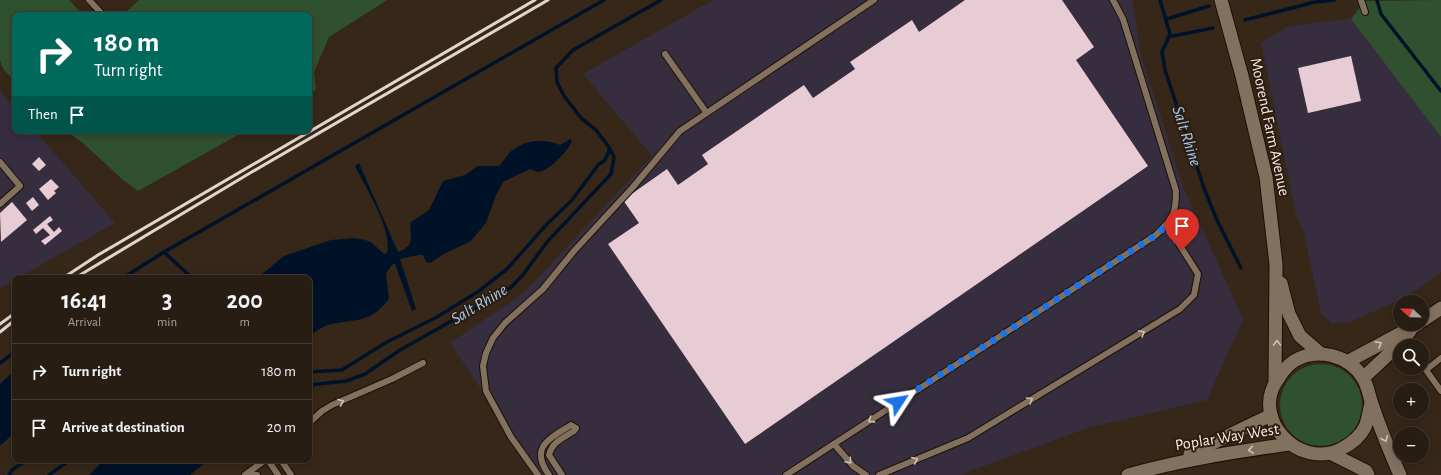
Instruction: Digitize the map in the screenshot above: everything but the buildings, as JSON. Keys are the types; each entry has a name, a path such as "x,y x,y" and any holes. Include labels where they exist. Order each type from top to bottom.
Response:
{"street":[{"name":"Moorend Farm Avenue","path":"1221,0 1242,76 1266,177 1276,264 1275,382"},
{"name":"Moorend Farm Avenue","path":"1276,264 1292,319 1300,336 1321,354"},
{"path":"1429,316 1441,308"},
{"path":"1347,362 1404,331"},
{"path":"1363,378 1411,331"},
{"path":"1368,475 1366,471 1332,454 1316,454 1299,450 1289,444 1278,431 1271,416 1270,398 1275,382 1285,368 1295,361 1311,355 1321,354 1338,357 1347,362 1363,378 1371,403 1400,475"},
{"path":"1332,454 1351,444 1365,427 1371,403"},
{"name":"Poplar Way West","path":"1169,463 1271,416"},
{"name":"Poplar Way West","path":"1128,475 1169,463 1205,456 1289,444"}],"lane":[{"path":"89,0 100,12"},
{"path":"538,475 511,437 486,391 483,366 486,354 493,338 505,323 543,289 574,251 633,187 680,131 874,0"},
{"path":"786,475 1156,235 1172,220 1176,208 1176,191 1123,19 1113,0"},
{"path":"1361,2 1364,12"},
{"path":"665,54 706,112"},
{"path":"0,162 20,186 0,204"},
{"path":"880,475 968,438 1180,309 1194,295 1198,274 1167,225"},
{"path":"1441,358 1426,370 1441,391"},
{"path":"312,421 332,405 392,380 424,364"},
{"path":"549,475 541,461 542,446 548,440 571,425 576,428 574,431 550,448 549,455 562,475"},
{"path":"834,444 853,466 866,475"},
{"path":"246,475 262,463"},
{"path":"268,463 278,475"},
{"path":"283,463 291,475"},
{"path":"246,475 257,475"}],"shaded area":[{"path":"713,0 1132,0 1141,55 1184,189 1243,319 1207,400 1088,428 959,475 539,475 450,343 524,293 652,156 583,74"},
{"path":"1351,19 1441,137 1441,272 1409,295 1393,295 1393,303 1349,322 1332,324 1321,313 1304,233 1296,215 1261,43 1285,28 1319,22"},
{"path":"0,90 12,104 12,134 38,134 115,223 23,275 12,275 12,281 0,288"}],"green space":[{"path":"0,0 69,0 80,12 12,12 12,78 4,70 0,60"},
{"path":"139,0 387,0 329,37 314,72 316,90 312,92 312,12 126,12"},
{"path":"1441,0 1441,137 1351,19 1365,1"},
{"path":"70,134 240,134 138,191 123,180 83,143"},
{"path":"1321,364 1337,367 1350,376 1359,389 1362,405 1359,421 1350,434 1337,443 1321,446 1305,443 1292,434 1283,421 1280,405 1283,389 1292,376 1305,367"}],"water":[{"path":"570,139 572,141 567,150 548,168 539,172 530,169 503,182 496,195 486,223 471,241 444,254 430,263 426,262 423,255 400,259 416,309 412,311 395,264 393,264 386,273 389,299 382,307 368,317 328,325 312,334 312,275 261,275 284,256 331,240 355,238 365,240 371,242 384,254 387,253 388,244 386,233 377,209 355,166 359,163 398,252 408,246 411,239 411,222 429,210 443,181 465,175 478,166 499,166 512,151 525,143 543,141 560,145"},
{"path":"12,373 12,435 0,446 0,384"},
{"path":"101,463 205,463 190,475 89,475"}],"waterway":[{"path":"128,275 164,252 604,0"},
{"name":"Salt Rhine","path":"312,372 342,370 385,343 437,317 479,291 507,269 547,224 572,200 598,165 605,160 609,147 596,130 582,119 564,96 557,82 556,68 573,50 661,0"},
{"name":"Salt Rhine","path":"1160,0 1170,34 1162,52 1165,70 1204,188 1216,218 1241,268"},
{"path":"1245,20 1315,2 1334,0"},
{"path":"1377,0 1381,14 1441,91"},
{"path":"1167,19 1209,6"},
{"path":"1168,37 1213,28"},
{"name":"Salt Rhine","path":"312,385 346,381 365,374 400,350 510,288 522,276 547,242 611,174 614,157 610,149"},
{"path":"164,252 189,275"},
{"path":"0,363 12,354"},
{"name":"Salt Rhine","path":"9,475 12,470 22,463"},
{"name":"Salt Rhine","path":"49,475 66,463"}],"railway":[{"path":"312,130 535,0"},
{"path":"80,275 250,173 548,0"},
{"path":"68,275 98,255 305,134"},
{"path":"0,324 12,315"},
{"path":"0,332 12,322"}],"route":[{"path":"898,402 1156,235 1167,225 1182,250"}]}
